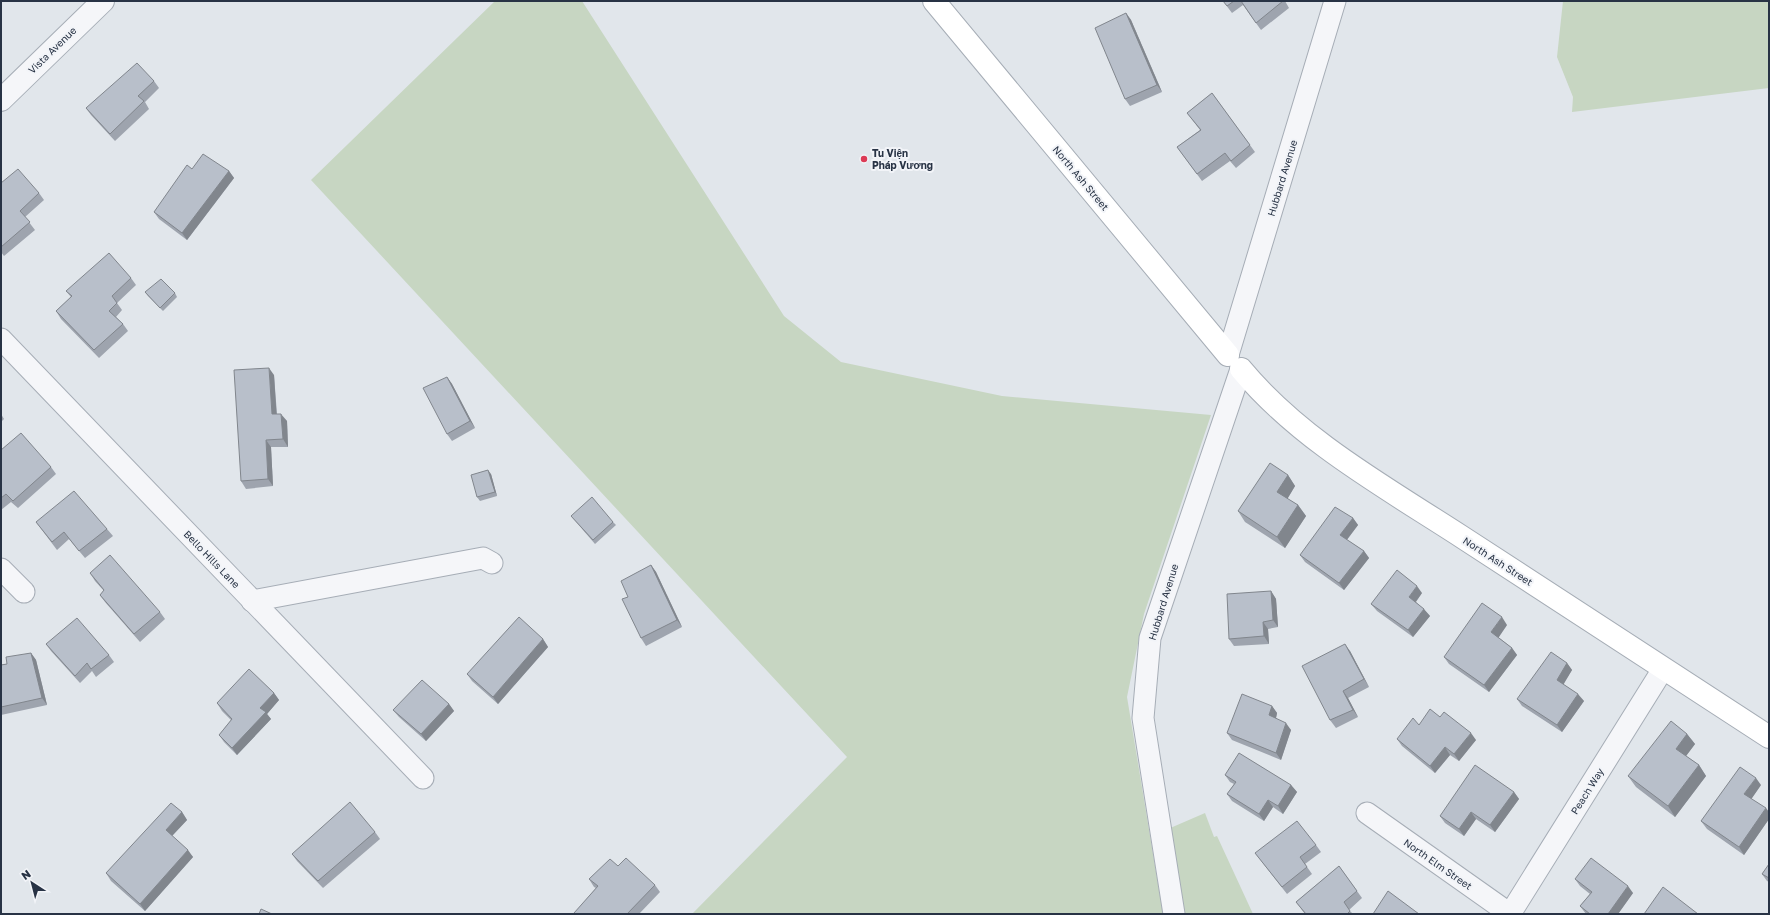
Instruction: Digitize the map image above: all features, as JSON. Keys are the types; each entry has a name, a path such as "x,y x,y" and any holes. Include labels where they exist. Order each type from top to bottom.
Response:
{"main road":[{"name":"North Ash Street","path":"934,1 1234,362 1261,393 1286,417 1356,468 1769,737"}],"street":[{"name":"Vista Avenue","path":"1,100 103,1"},
{"name":"Hubbard Avenue","path":"1174,914 1143,718 1150,638 1234,362 1335,1"},
{"name":"Bello Hills Lane","path":"1,339 423,778"},
{"path":"252,601 482,558 492,563"},
{"path":"1,569 24,592"},
{"name":"Peach Way","path":"1510,914 1663,669"},
{"name":"North Elm Street","path":"1366,814 1510,914"}],"green space":[{"path":"495,1 582,1 784,316 841,362 1002,396 1211,415 1144,614 1127,697 1163,914 692,914 847,757 311,180"},
{"path":"1563,1 1769,1 1769,88 1572,112 1573,97 1557,57"},
{"path":"1205,813 1214,837 1217,836 1253,914 1185,914 1168,829"}],"building":[{"path":"1223,1 1234,1 1227,6"},
{"path":"1241,1 1283,1 1256,23"},
{"path":"1126,13 1157,85 1125,99 1095,28"},
{"path":"137,63 154,81 138,96 144,101 110,134 86,108"},
{"path":"1212,93 1250,145 1231,161 1225,153 1197,174 1177,147 1201,130 1187,113"},
{"path":"203,154 229,171 182,233 154,212 187,165 192,169"},
{"path":"18,169 39,193 20,211 30,222 1,247 1,183"},
{"path":"109,253 131,278 112,296 117,303 109,311 123,324 94,350 56,311 72,296 66,291"},
{"path":"161,279 175,293 160,308 145,292"},
{"path":"269,368 272,414 281,414 283,439 266,440 268,479 241,481 234,370"},
{"path":"447,377 470,421 447,434 423,388"},
{"path":"21,433 51,467 13,501 6,494 1,498 1,450"},
{"path":"1270,463 1288,475 1277,492 1298,505 1277,537 1238,511"},
{"path":"488,470 495,492 477,497 471,475"},
{"path":"74,491 107,529 79,551 64,532 52,542 36,522"},
{"path":"592,497 613,522 593,540 571,516"},
{"path":"1335,507 1353,518 1340,535 1364,551 1339,583 1300,555"},
{"path":"110,555 160,612 134,634 100,595 104,590 90,573"},
{"path":"651,565 677,620 641,638 622,599 628,597 621,581"},
{"path":"1397,570 1417,586 1409,597 1424,609 1408,630 1371,604"},
{"path":"1271,591 1273,620 1263,622 1264,636 1229,639 1227,594"},
{"path":"1482,603 1502,617 1491,632 1512,648 1484,685 1444,657"},
{"path":"519,617 543,639 493,697 467,674"},
{"path":"77,618 109,655 91,669 87,663 75,676 46,644"},
{"path":"1345,644 1364,679 1343,691 1353,710 1330,720 1302,666"},
{"path":"1551,652 1567,663 1557,680 1578,694 1557,725 1517,699"},
{"path":"31,653 42,698 1,707 1,665 7,664 6,657"},
{"path":"249,669 274,693 260,708 266,712 232,748 219,735 232,719 217,703"},
{"path":"422,680 449,704 421,734 393,710"},
{"path":"1242,694 1272,706 1269,715 1286,723 1276,753 1227,733"},
{"path":"1430,709 1440,717 1444,712 1471,733 1454,754 1445,747 1430,766 1397,739 1413,718 1419,725"},
{"path":"1671,721 1687,734 1676,749 1699,765 1668,806 1628,776"},
{"path":"1239,753 1291,785 1278,806 1268,800 1259,814 1227,794 1236,782 1225,775"},
{"path":"1475,765 1514,792 1490,825 1471,812 1459,829 1440,816"},
{"path":"1740,767 1756,778 1744,794 1766,808 1739,847 1701,821"},
{"path":"350,802 375,832 318,881 292,854"},
{"path":"171,803 182,812 166,830 188,850 140,904 106,873"},
{"path":"1297,821 1316,845 1300,857 1307,867 1282,887 1255,853"},
{"path":"626,858 655,885 627,914 575,914 574,913 598,886 589,879 610,859 618,866"},
{"path":"1591,858 1628,886 1608,914 1590,914 1580,906 1592,892 1575,879"},
{"path":"1769,864 1769,878 1762,874"},
{"path":"1339,866 1357,891 1344,902 1350,911 1347,914 1306,914 1296,902"},
{"path":"1663,887 1698,914 1644,914"},
{"path":"1388,891 1419,914 1373,914"},
{"path":"261,909 272,914 259,914"}],"place":[{"name":"Tu Viện Pháp Vương","path":"864,159"}]}
